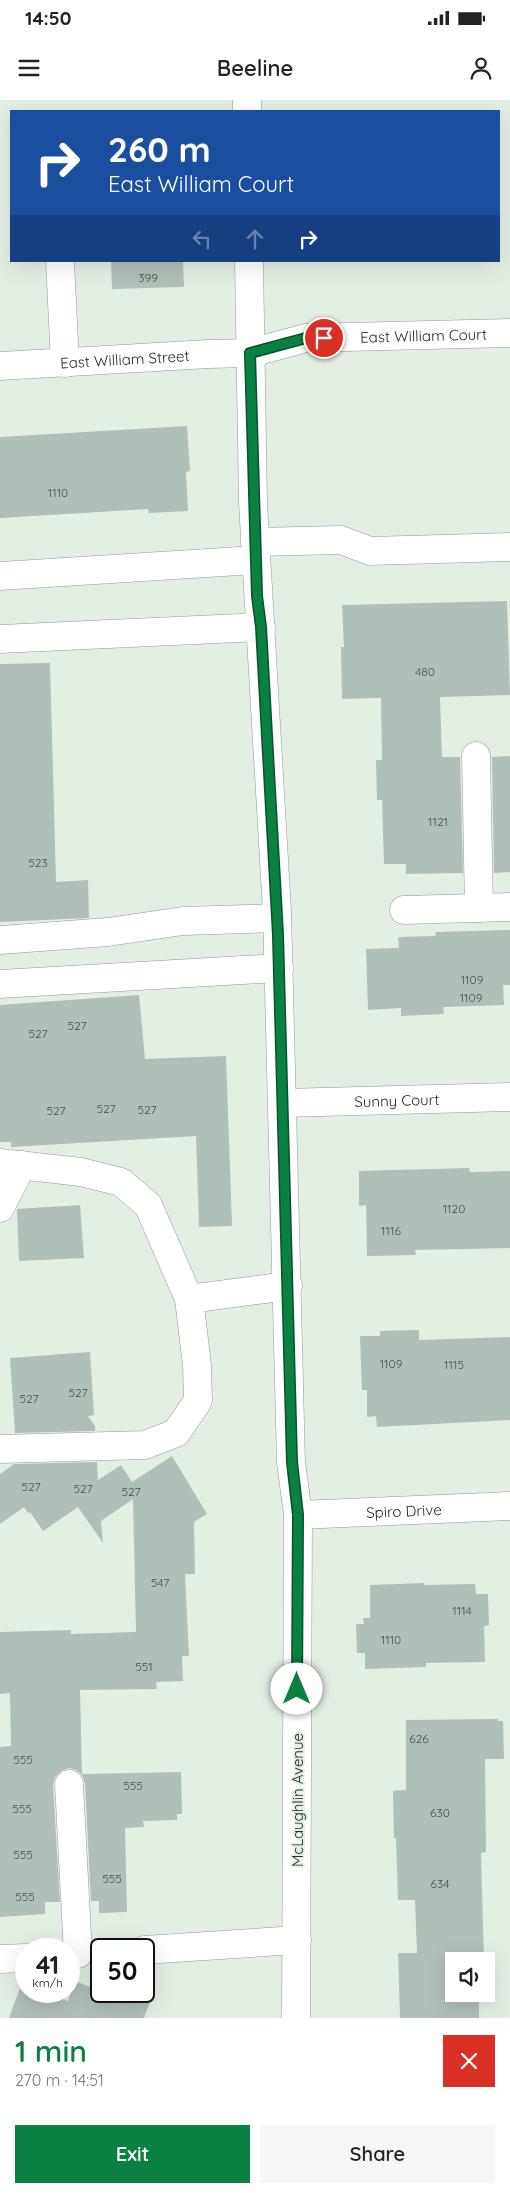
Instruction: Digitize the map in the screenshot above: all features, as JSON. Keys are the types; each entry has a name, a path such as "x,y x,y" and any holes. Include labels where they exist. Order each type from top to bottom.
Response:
{"main road":[{"path":"60,262 65,363"},
{"name":"McLaughlin Avenue","path":"249,262 255,551 277,918 292,1462 298,1515 296,2018"},
{"name":"East William Court","path":"250,353 306,338 510,333"},
{"name":"East William Street","path":"0,366 250,353"},
{"path":"0,576 255,551 341,540 370,551 510,547"},
{"path":"0,639 261,627"},
{"path":"476,756 479,908"},
{"path":"404,910 510,907"},
{"path":"0,940 108,932 183,921 277,918"},
{"path":"0,984 279,968"},
{"name":"Sunny Court","path":"283,1103 510,1097"},
{"path":"0,1208 11,1164 82,1172 121,1182 148,1204 189,1299 197,1365 198,1401 176,1433 145,1445 0,1450"},
{"path":"189,1299 288,1286"},
{"name":"Spiro Drive","path":"298,1515 510,1506"},
{"path":"69,1784 83,1954"},
{"path":"155,1949 297,1940"},
{"path":"0,1959 15,1958"}],"building":[{"path":"111,262 183,262 184,287 112,289"},
{"path":"187,426 190,471 186,472 188,511 149,513 148,509 0,518 0,437"},
{"path":"507,601 510,695 440,697 442,757 460,757 463,873 406,874 406,864 384,864 382,800 377,800 376,760 382,760 381,698 342,699 341,647 344,647 342,605"},
{"path":"50,663 56,882 88,880 89,918 0,922 0,664"},
{"path":"510,756 510,872 494,873 492,757"},
{"path":"510,930 510,985 503,985 504,1005 443,1007 444,1014 401,1016 401,1008 368,1010 366,949 399,948 398,937 435,936 436,932"},
{"path":"139,995 145,1059 226,1056 232,1226 199,1227 196,1136 11,1147 11,1142 0,1142 0,1005"},
{"path":"469,1168 470,1172 510,1171 510,1248 415,1250 416,1255 367,1256 366,1205 359,1206 359,1171"},
{"path":"80,1205 84,1258 19,1261 17,1209"},
{"path":"419,1330 419,1340 510,1337 510,1420 377,1427 376,1416 367,1417 367,1390 362,1390 360,1336 380,1336 380,1331"},
{"path":"90,1352 94,1415 88,1416 95,1426 95,1431 15,1433 10,1358"},
{"path":"172,1456 207,1514 194,1522 195,1574 185,1574 189,1656 182,1656 183,1681 156,1682 157,1689 80,1690 82,1774 181,1772 182,1814 177,1814 177,1820 143,1821 144,1827 125,1828 127,1912 99,1913 99,1901 91,1901 85,1783 82,1775 76,1770 69,1768 61,1771 55,1777 53,1785 60,1902 45,1902 45,1914 0,1917 0,1747 11,1746 10,1693 0,1694 0,1632 71,1630 71,1634 136,1632 133,1499 101,1521 103,1543 78,1507 43,1531 30,1512 28,1513 24,1507 0,1524 0,1474 14,1464 97,1462 98,1480 121,1465 132,1482"},
{"path":"424,1583 424,1585 475,1584 476,1594 488,1594 489,1625 484,1626 485,1662 426,1663 426,1667 365,1669 365,1653 357,1653 356,1624 364,1624 363,1618 370,1618 370,1585"},
{"path":"498,1719 498,1721 503,1721 504,1759 485,1759 486,1852 481,1853 484,1952 445,1952 445,2002 479,2002 479,2018 400,2018 398,1953 417,1953 415,1900 398,1900 396,1838 394,1838 393,1791 406,1790 406,1720"},
{"path":"80,1983 90,1987 90,2003 150,2003 144,2018 9,2018 15,2002 80,2003"}],"route":[{"path":"297,1689 298,1515 292,1462 278,935 261,627 257,596 250,353 306,338 324,338"}]}
